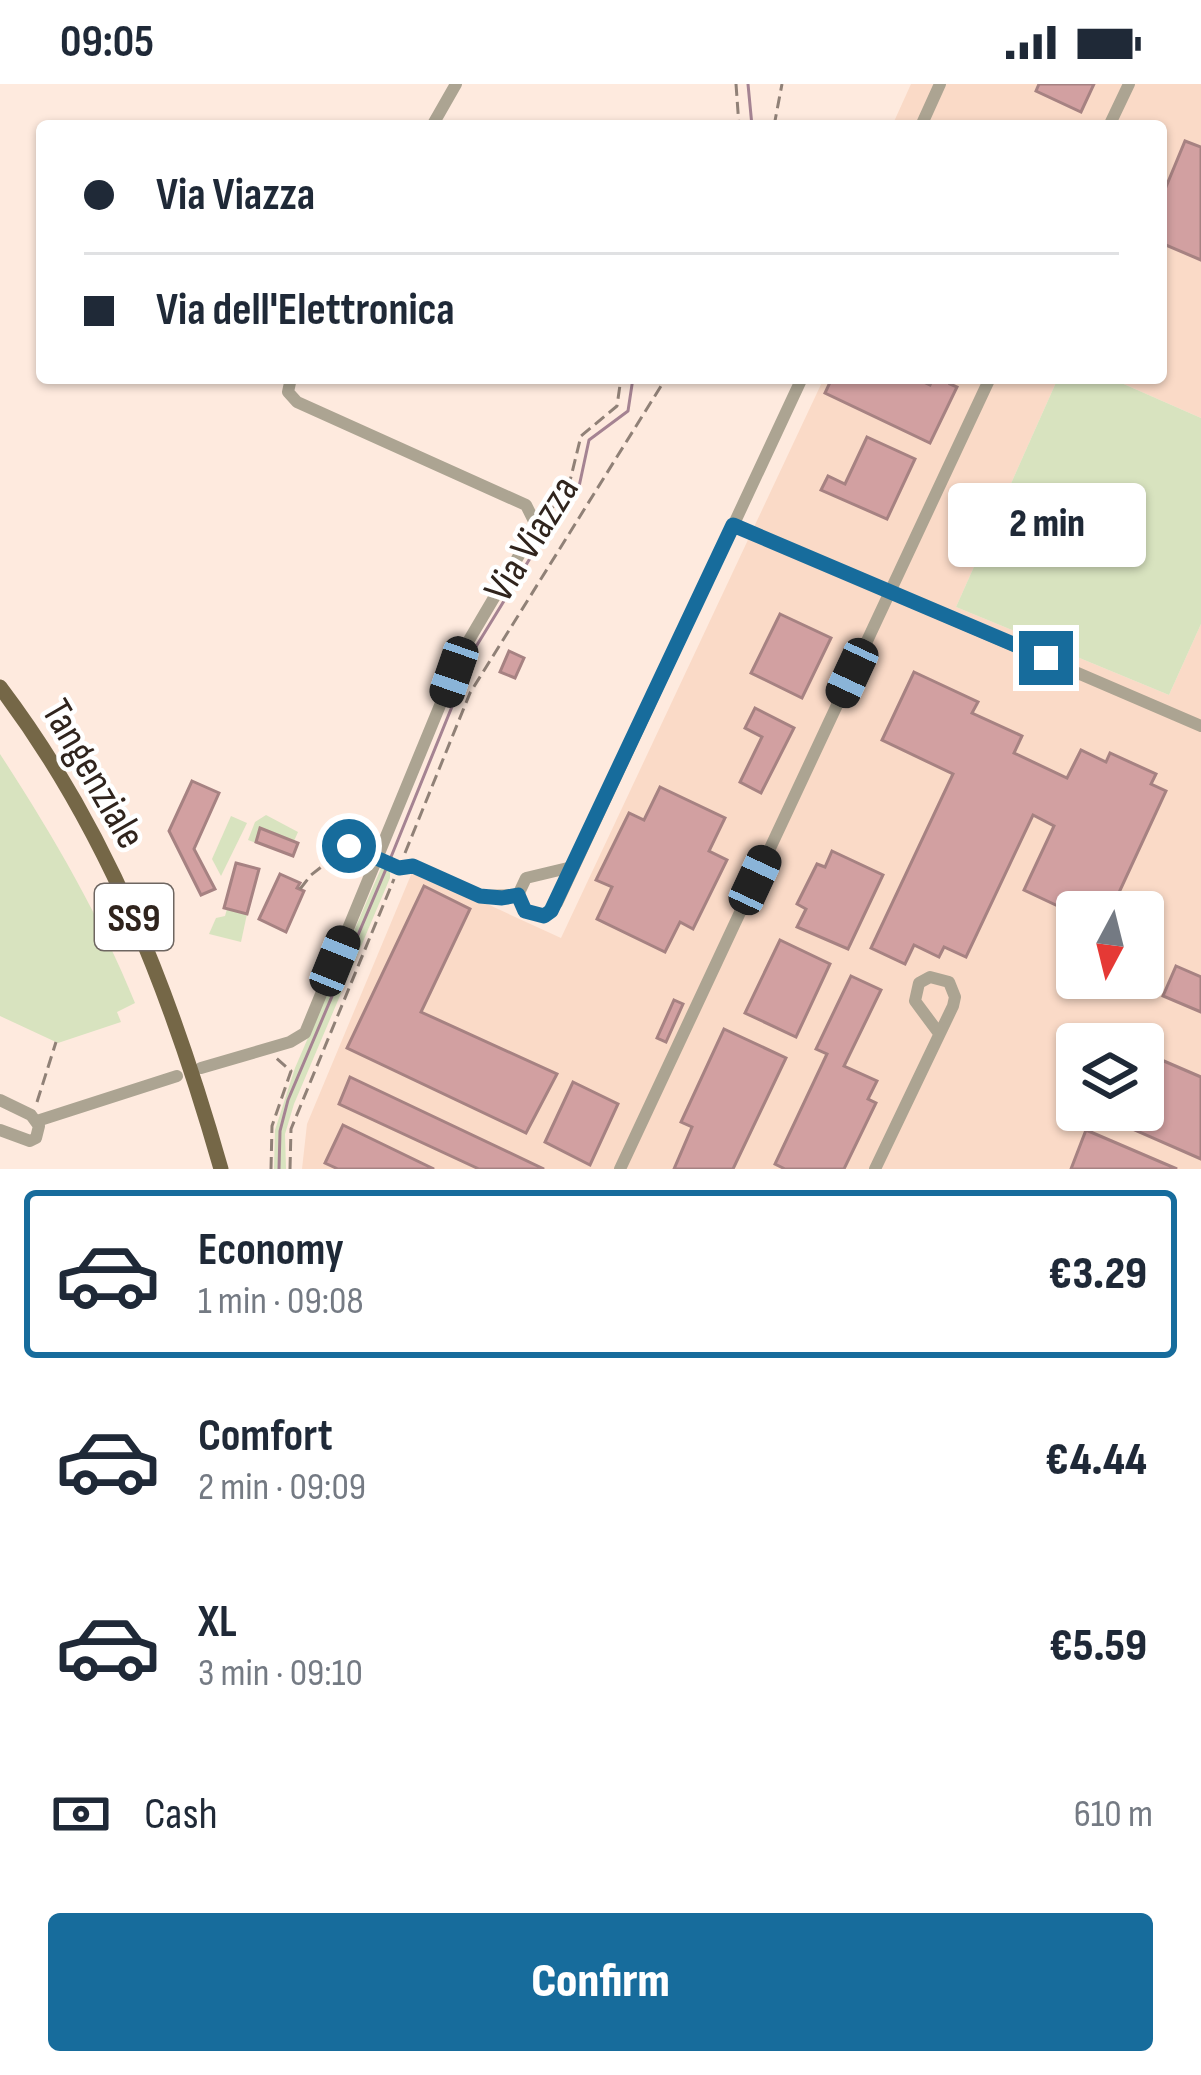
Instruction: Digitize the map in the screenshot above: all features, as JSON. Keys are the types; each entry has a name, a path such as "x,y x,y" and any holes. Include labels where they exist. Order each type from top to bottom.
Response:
{"main road":[{"name":"Tangenziale","path":"0,687 72,795 140,928 221,1169"}],"street":[{"path":"436,120 456,84"},
{"path":"923,120 940,84"},
{"path":"1112,120 1129,84"},
{"path":"201,1068 298,1040 305,1033 462,652 533,530 526,505 297,401 288,392 290,384"},
{"path":"572,867 526,878 518,895 525,911 544,916 557,903 799,384"},
{"path":"620,1169 988,384"},
{"path":"733,525 1201,726"},
{"path":"343,847 399,868 413,866 490,898 518,895"},
{"path":"875,1169 938,1032"},
{"path":"0,1100 34,1118 177,1076"},
{"path":"0,1130 30,1141 38,1132 34,1118"}],"path":[{"path":"736,84 739,120"},
{"path":"775,120 782,84"},
{"path":"531,512 546,514 567,494 581,436 616,406 620,384"},
{"name":"Via Viazza","path":"290,1169 298,1111 470,693 662,384"},
{"path":"301,890 311,874 343,847"},
{"path":"34,1118 56,1042"},
{"path":"270,1048 292,1071 272,1126 271,1169"}],"shaded area":[{"path":"911,84 1201,84 1201,418 1124,384 1167,384 1167,120 895,120"},
{"path":"821,384 1055,384 956,607 1169,695 1201,624 1201,1169 302,1169 307,1124 413,870 561,938"}],"green space":[{"path":"1055,384 1124,384 1201,418 1201,624 1169,695 956,607"},
{"path":"0,754 74,875 135,1003 117,1012 121,1022 58,1043 0,1016"},
{"path":"266,815 298,832 294,841 261,828 256,843 248,840 255,822"},
{"path":"231,816 247,823 221,876 212,859"},
{"path":"382,866 390,869 390,878 294,1104 285,1134 286,1169 274,1169 275,1130 295,1068"},
{"path":"227,909 247,914 241,942 209,934 216,918 225,916"}],"building":[{"path":"1039,84 1094,84 1081,112 1036,91"},
{"path":"1185,141 1201,147 1201,260 1167,246 1167,184"},
{"path":"829,384 957,387 930,443 825,393"},
{"path":"867,437 915,459 887,519 821,490 828,476 845,484"},
{"path":"780,614 831,638 802,698 751,673"},
{"path":"509,651 524,658 515,678 500,672"},
{"path":"914,672 978,702 972,713 1022,736 1014,753 1067,778 1081,750 1106,762 1110,753 1156,774 1151,784 1166,791 1120,891 1056,891 1056,905 1024,890 1054,826 1033,815 966,957 944,947 939,957 914,945 905,964 871,948 953,774 882,740"},
{"path":"755,708 794,728 761,793 740,782 762,737 745,728"},
{"path":"192,781 219,793 194,849 215,889 201,895 169,831"},
{"path":"660,787 725,818 709,851 727,860 693,929 680,922 665,952 597,919 612,887 596,880 629,813 644,820"},
{"path":"260,828 298,843 293,856 256,842"},
{"path":"832,851 883,875 848,949 797,927 806,909 797,904 817,864 825,867"},
{"path":"236,863 259,869 247,914 224,908"},
{"path":"280,874 300,883 297,888 304,891 286,932 259,919"},
{"path":"424,886 470,909 421,1012 557,1074 526,1133 347,1048"},
{"path":"780,940 830,964 796,1037 745,1013"},
{"path":"1176,966 1201,977 1201,1012 1164,996"},
{"path":"851,976 881,990 844,1066 877,1081 868,1099 876,1103 844,1169 785,1169 775,1164 827,1054 816,1049"},
{"path":"674,1000 683,1004 666,1042 657,1038"},
{"path":"724,1029 786,1058 733,1169 674,1169 692,1127 681,1122"},
{"path":"1164,1061 1201,1077 1201,1159 1137,1131 1164,1131"},
{"path":"350,1077 544,1169 479,1169 339,1104"},
{"path":"573,1082 618,1104 590,1165 545,1142"},
{"path":"343,1125 434,1169 338,1169 325,1163"},
{"path":"1088,1131 1177,1169 1071,1169"}],"waterway":[{"path":"748,84 751,120"},
{"path":"391,857 477,645 551,524 577,496 589,440 628,411 632,384"},
{"path":"279,1169 280,1131 288,1100 386,869"}],"route":[{"path":"349,846 399,868 413,866 480,896 518,895 525,911 532,914 544,916 551,911 733,525 1046,658"}]}
